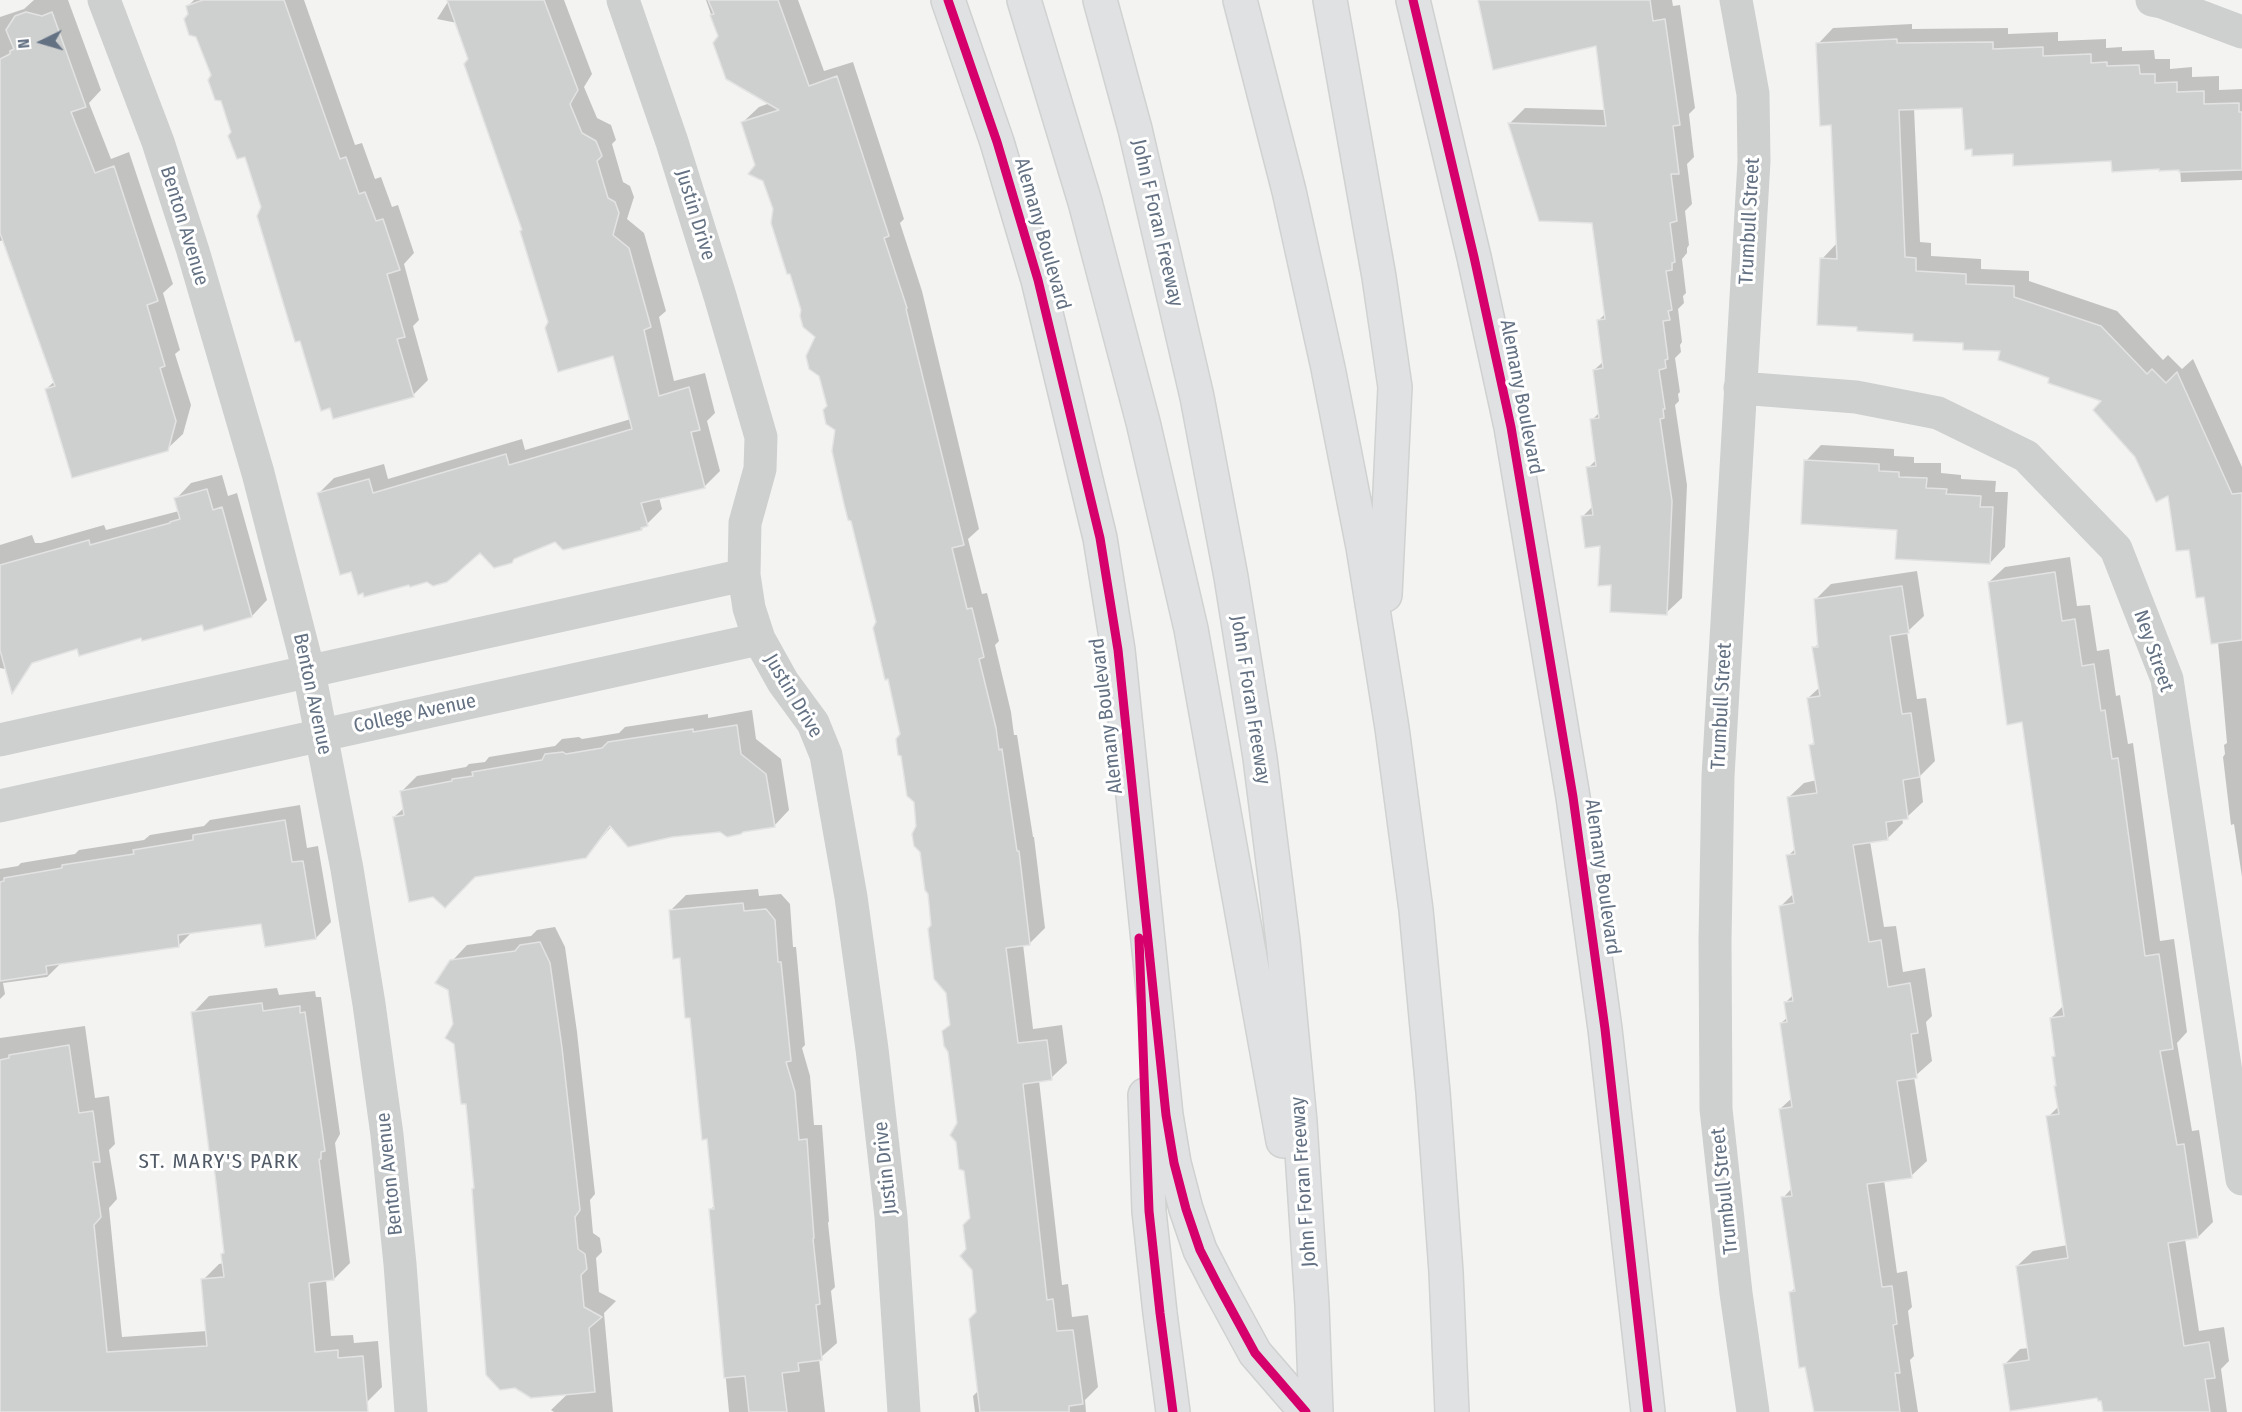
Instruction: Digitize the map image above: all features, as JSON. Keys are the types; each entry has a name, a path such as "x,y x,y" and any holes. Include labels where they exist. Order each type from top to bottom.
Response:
{"main road":[{"name":"Alemany Boulevard","path":"948,0 1004,165 1038,280 1100,538 1118,650 1166,1114 1174,1164 1200,1250 1218,1285 1255,1353 1305,1412"},
{"path":"1024,0 1085,202 1125,352 1191,629 1312,1305"},
{"name":"John F Foran Freeway","path":"1100,0 1135,129 1178,308 1203,430 1246,669 1268,815 1288,987 1301,1134 1316,1412"},
{"path":"1240,0 1273,123 1349,468 1405,818 1426,1014 1446,1272 1452,1412"},
{"path":"1330,0 1377,266 1395,387 1381,659"},
{"name":"Alemany Boulevard","path":"1413,0 1474,257 1510,427 1573,797 1605,1029 1648,1412"},
{"path":"1134,788 1149,1211 1173,1412"}],"street":[{"name":"Benton Avenue","path":"104,0 158,142 193,251 258,473 309,672 367,993 387,1135 400,1264 411,1412"},
{"name":"Justin Drive","path":"623,0 682,175 760,436 760,470 745,523 744,575 749,608 759,639 783,682 813,723 826,755 851,897 872,1049 891,1217 904,1412"},
{"name":"Trumbull Street","path":"1736,0 1753,94 1754,161 1718,776 1715,940 1716,1109 1736,1293 1753,1412"},
{"path":"2152,0 2242,33"},
{"name":"Ney Street","path":"1740,388 1856,397 1938,413 2026,456 2116,549 2167,679 2242,1179"},
{"path":"0,740 744,575"},
{"name":"College Avenue","path":"0,806 759,639"}],"building":[{"path":"203,0 284,0 340,159 346,157 359,194 365,192 376,221 383,219 400,270 387,274 405,337 397,339 414,397 333,419 330,408 321,411 300,341 295,342 257,216 261,207 245,157 237,159 228,136 231,132 221,101 215,100 208,80 211,75 196,37 189,35 184,19 188,14 186,6"},
{"path":"447,0 544,0 578,90 570,104 582,133 596,141 602,156 597,161 608,198 615,202 619,213 613,235 629,248 651,327 644,330 659,396 689,387 700,430 691,432 705,488 641,503 648,526 641,528 642,530 563,550 555,542 514,559 512,563 494,568 480,553 447,582 433,586 427,582 410,587 409,585 364,597 363,593 358,595 351,572 340,575 317,493 369,479 373,493 506,454 509,465 632,429 613,356 558,372 545,328 548,322 520,231 522,230 464,64 468,59"},
{"path":"708,0 778,0 809,86 837,76 889,236 884,238 907,308 964,545 952,548 967,609 972,608 984,657 979,659 999,750 1002,749 1017,851 1019,851 1030,945 1006,948 1018,1043 1047,1040 1052,1080 1023,1084 1047,1300 1053,1299 1057,1331 1073,1330 1083,1404 1069,1406 1069,1412 980,1412 969,1319 976,1312 972,1270 960,1256 966,1249 963,1225 970,1218 964,1171 959,1169 956,1142 950,1135 957,1123 948,1052 944,1046 942,1031 950,1025 946,993 934,979 928,929 931,925 928,894 925,890 920,852 914,846 912,834 916,826 914,802 907,796 896,739 900,734 888,679 885,680 873,628 876,622 832,451 835,430 826,424 823,410 827,406 819,376 809,369 806,356 815,337 803,327 801,310 790,274 787,274 771,223 773,209 763,181 748,174 755,165 741,122 779,110 726,79 713,43 718,36 710,15 714,14"},
{"path":"1478,0 1650,0 1653,21 1665,19 1680,125 1673,126 1679,174 1671,174 1677,221 1670,223 1675,262 1672,263 1672,270 1666,271 1672,310 1668,311 1670,320 1663,321 1668,359 1665,360 1666,368 1659,370 1665,409 1663,409 1664,418 1660,419 1672,501 1667,615 1610,612 1611,585 1598,586 1600,546 1585,548 1581,516 1593,515 1586,467 1596,466 1590,419 1599,418 1593,370 1603,368 1597,320 1605,319 1592,223 1539,221 1508,123 1606,126 1596,46 1493,70"},
{"path":"26,12 42,16 52,12 86,107 71,112 95,173 114,166 158,301 147,305 165,366 160,368 176,421 168,451 72,478 45,389 55,386 0,233 0,59 14,49 6,30 15,16"},
{"path":"1897,39 1897,43 1993,42 1993,49 2043,47 2043,56 2091,54 2091,63 2107,62 2107,66 2139,65 2140,74 2155,74 2155,83 2177,82 2177,92 2204,91 2204,104 2239,103 2239,112 2242,112 2242,170 2179,172 2179,170 2159,171 2159,169 2112,172 2111,161 2013,166 2013,154 1972,156 1972,149 1965,150 1962,108 1899,110 1905,257 1916,258 1916,271 1966,274 1966,284 2014,286 2014,297 2101,326 2147,374 2152,369 2166,383 2177,372 2232,494 2242,493 2242,640 2211,644 2204,597 2196,598 2189,550 2176,551 2168,496 2156,502 2135,457 2093,410 2101,401 2048,383 2049,378 1998,360 2000,351 1963,350 1963,343 1913,341 1913,334 1857,331 1857,327 1817,325 1820,258 1837,259 1831,125 1820,126 1816,43"},
{"path":"1804,460 1879,464 1879,471 1899,472 1899,477 1927,478 1926,488 1947,489 1946,494 1981,496 1980,507 1993,507 1990,564 1895,559 1897,530 1801,524"},
{"path":"207,489 213,510 222,507 252,617 204,631 202,625 142,641 141,638 79,656 77,649 32,663 12,694 0,650 0,565 89,540 90,545 170,523 180,519 174,498"},
{"path":"2055,572 2062,621 2075,619 2082,666 2094,664 2101,711 2105,710 2112,759 2118,758 2145,956 2159,954 2173,1049 2160,1051 2177,1145 2184,1144 2198,1238 2168,1243 2184,1346 2209,1342 2215,1378 2205,1379 2210,1412 2103,1412 2101,1401 2097,1398 2010,1411 2003,1364 2029,1360 2016,1266 2068,1258 2046,1116 2059,1114 2054,1086 2056,1086 2052,1057 2055,1056 2050,1018 2064,1016 2022,722 2007,725 1988,582"},
{"path":"1902,586 1909,633 1890,636 1902,714 1911,713 1920,777 1903,780 1908,819 1886,822 1888,840 1853,845 1869,942 1881,940 1888,987 1910,983 1918,1033 1911,1034 1917,1078 1897,1081 1912,1178 1867,1184 1882,1287 1892,1286 1897,1324 1893,1325 1900,1373 1895,1373 1900,1412 1814,1412 1805,1367 1799,1368 1789,1292 1795,1291 1781,1197 1792,1196 1779,1109 1792,1107 1780,1023 1787,1022 1784,1002 1793,1001 1779,906 1794,903 1786,855 1795,854 1787,797 1817,793 1809,745 1814,744 1807,698 1820,696 1812,647 1818,647 1814,599"},
{"path":"737,725 741,754 766,774 775,827 727,837 720,832 672,837 628,847 610,826 586,858 475,877 445,908 433,897 409,902 393,817 404,815 400,791 473,776 472,772 542,760 545,754 563,752 566,754 602,748 608,742"},
{"path":"285,820 292,862 303,861 316,939 265,947 261,924 178,935 179,947 46,966 47,974 0,981 0,882 4,881 4,878 62,868 62,865 134,854 133,850 193,840 193,835"},
{"path":"743,903 744,911 766,909 775,920 791,1061 786,1062 795,1092 799,1140 807,1139 813,1239 820,1304 816,1305 822,1360 798,1363 799,1371 782,1373 787,1412 749,1412 745,1376 724,1378 709,1209 714,1209 707,1139 702,1140 690,1018 685,1018 680,958 673,959 669,910"},
{"path":"540,942 550,963 562,1048 580,1210 575,1217 578,1249 585,1254 587,1269 581,1275 584,1307 602,1317 589,1328 595,1392 531,1398 515,1388 500,1390 486,1375 466,1104 461,1104 454,1044 445,1038 453,1024 448,990 435,983 450,960 515,951 520,945"},
{"path":"262,1003 263,1011 300,1006 300,1013 305,1012 325,1151 321,1152 321,1159 319,1159 334,1280 309,1283 315,1352 338,1350 338,1358 363,1356 368,1412 0,1412 0,1060 9,1058 9,1055 69,1045 79,1113 93,1111 100,1162 93,1162 101,1217 94,1225 107,1352 207,1346 201,1279 224,1277 221,1254 224,1253 213,1157 210,1158 191,1012"}],"cycle path":[{"path":"948,0 997,142 1038,280 1100,538 1118,650 1166,1115 1174,1163 1200,1250 1218,1285 1255,1353 1306,1412"},
{"path":"1413,0 1474,257 1511,427 1573,797 1605,1029 1648,1412"},
{"path":"1139,938 1149,1211 1173,1412"}],"district":[{"name":"ST. MARY'S PARK","path":"219,1162"}]}
